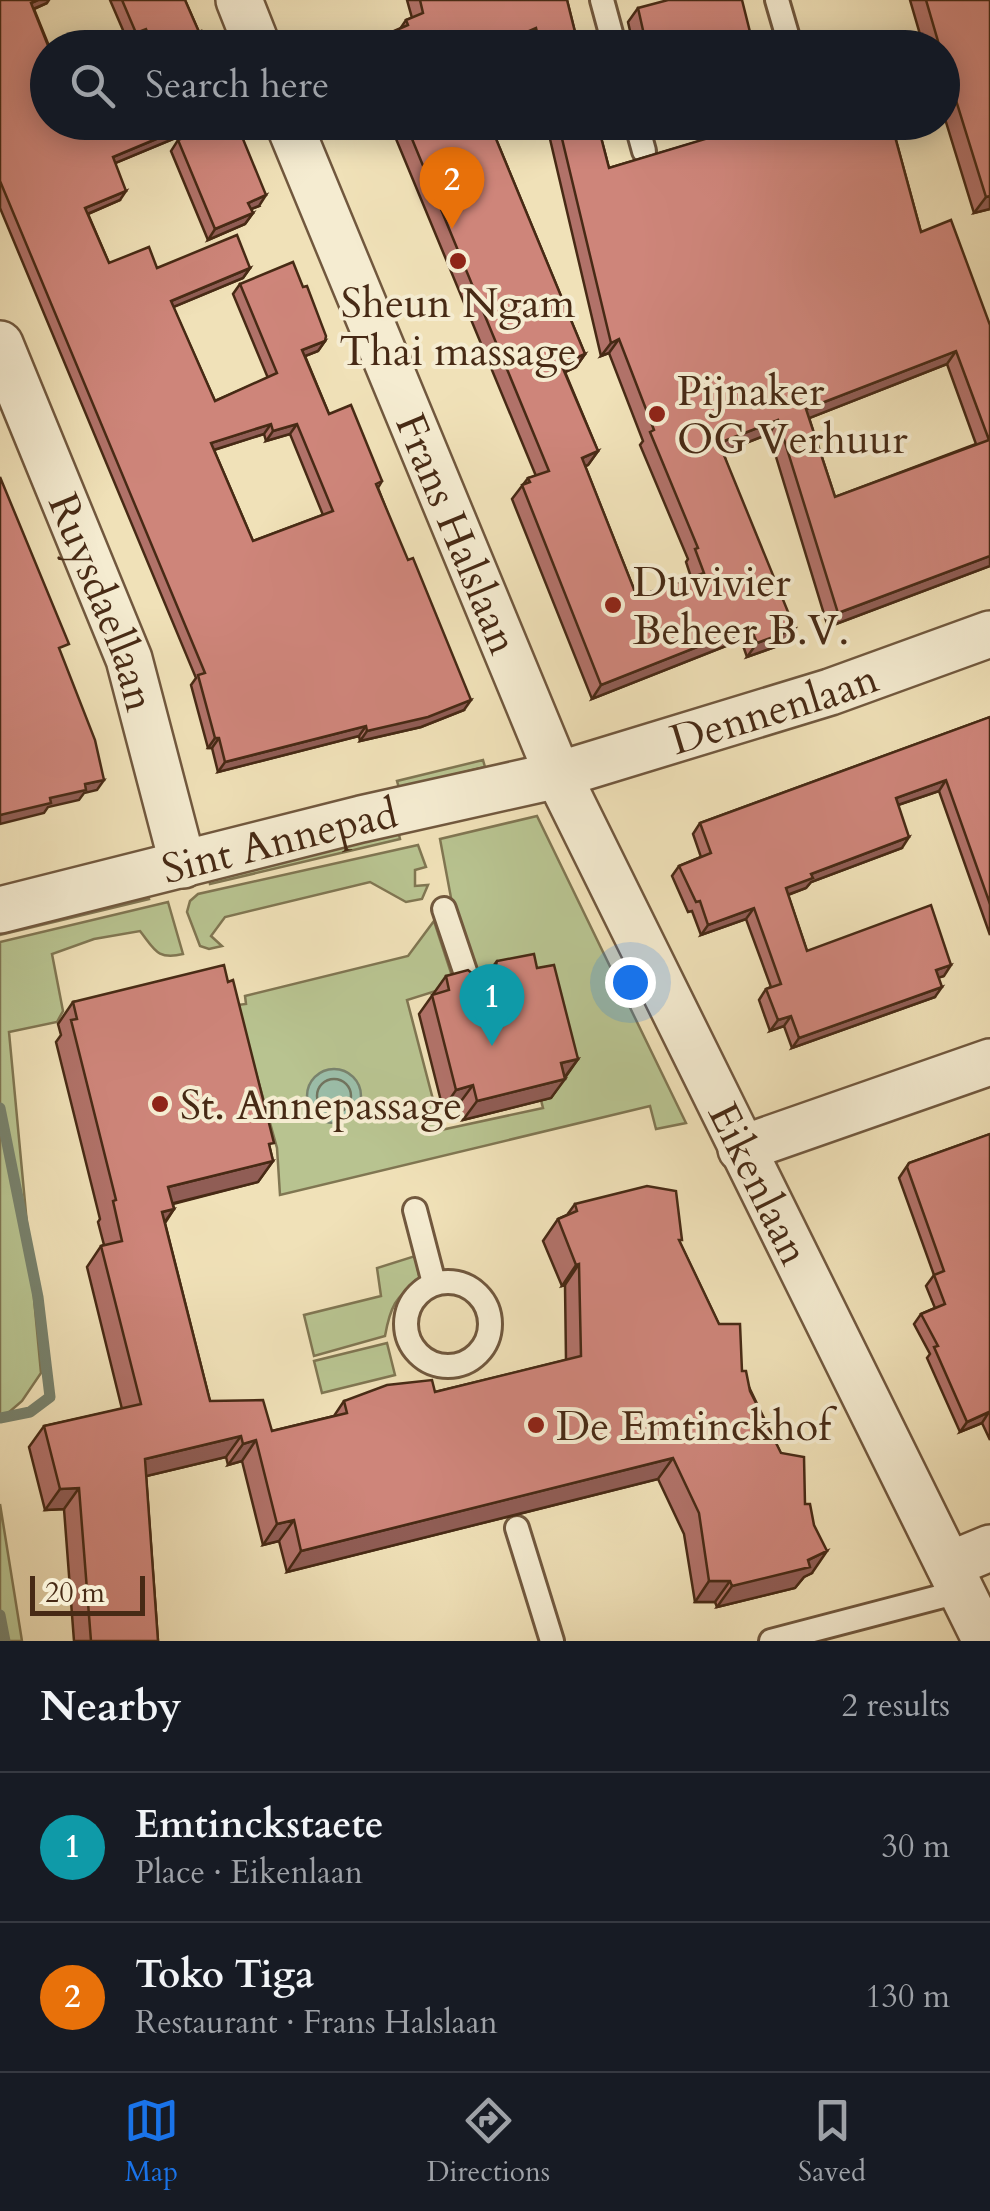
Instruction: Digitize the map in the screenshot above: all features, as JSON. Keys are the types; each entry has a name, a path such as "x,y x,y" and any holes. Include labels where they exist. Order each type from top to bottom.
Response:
{"street":[{"path":"239,0 251,30"},
{"name":"Frans Halslaan","path":"295,140 558,776"},
{"name":"Ruysdaellaan","path":"0,344 129,659 183,864"},
{"name":"Dennenlaan","path":"558,776 830,692 990,634"},
{"name":"Sint Annepad","path":"0,910 361,819 558,776"},
{"name":"Eikenlaan","path":"558,776 986,1641"},
{"path":"741,1150 990,1062"},
{"path":"956,1578 990,1548"}],"lane":[{"path":"602,0 610,30"},
{"path":"777,0 786,30"},
{"path":"641,140 644,152"},
{"path":"444,909 469,984"},
{"path":"415,1210 434,1283"},
{"path":"517,1528 552,1641"},
{"path":"771,1641 956,1578"}],"shaded area":[{"path":"483,760 485,767 399,788 397,781"},
{"path":"537,816 686,1123 656,1129 650,1106 280,1195 277,1148 237,1005 246,1004 245,996 408,956 434,921 455,985 407,1000 441,1130 543,1108 541,1100 551,1097 475,982 457,930 440,839"},
{"path":"397,826 400,839 210,884 208,872"},
{"path":"418,845 426,867 415,870 415,886 428,885 422,899 406,902 370,882 225,917 211,936 222,946 209,949 200,946 187,912 190,901 198,894"},
{"path":"145,887 149,899 0,935 0,921"},
{"path":"168,902 183,954 162,954 140,931 94,939 52,954 63,1011 57,1022 9,1032 41,1373 22,1401 0,1420 0,942"},
{"path":"415,1256 420,1280 395,1304 385,1336 314,1356 304,1315 381,1296 377,1268"},
{"path":"387,1343 395,1375 322,1393 314,1361"},
{"path":"0,1504 22,1641 0,1641"}],"water":[{"path":"334,1069 353,1077 361,1096 353,1115 334,1123 315,1115 307,1096 315,1077"}],"building":[{"path":"0,0 38,0 31,3 42,30 30,30 30,140 154,140 113,157 126,191 85,208 109,263 149,247 157,268 237,235 250,268 171,301 215,401 277,373 240,284 293,262 303,287 307,286 326,336 325,341 302,350 329,414 351,405 382,481 376,484 408,560 413,558 471,700 428,717 367,731 366,726 225,762 198,675 205,673 0,181","holes":["271,424 273,431 297,424 333,511 253,541 211,443"]},
{"path":"122,0 185,0 198,30 146,29 135,30"},
{"path":"420,0 567,0 574,30 396,30 408,25 406,20 423,13"},
{"path":"668,0 742,0 750,30 643,30 638,8"},
{"path":"926,0 990,0 990,196 986,197 960,113 960,30 935,30"},
{"path":"178,140 243,140 266,195 248,203 253,213 215,229"},
{"path":"412,140 496,140 585,354 561,364 598,451 582,458 637,597 704,573 619,339 611,343 562,140 602,140 609,168 702,140 896,140 921,232 951,220 990,325 990,556 838,613 778,420 719,443 795,629 757,643 750,626 601,685 522,485 530,482 528,478 549,471","holes":["956,351 989,440 835,497 806,409"]},
{"path":"0,477 69,644 59,648 95,740 104,780 85,784 86,790 50,798 51,803 0,815"},
{"path":"990,717 990,904 946,780 896,798 909,837 811,874 813,878 786,888 807,951 931,905 951,965 936,970 942,987 799,1038 791,1016 778,1020 766,989 781,984 754,908 708,925 700,901 696,902 679,866 711,853 700,823"},
{"path":"534,954 537,968 554,965 578,1059 561,1063 565,1079 477,1101 473,1085 456,1090 432,995 449,990 446,976 468,970 478,978 486,978 494,973 497,961"},
{"path":"224,965 228,982 233,980 274,1143 269,1144 273,1161 168,1187 174,1209 162,1212 210,1401 263,1400 272,1431 347,1413 344,1401 387,1385 432,1380 435,1392 581,1356 579,1264 576,1265 558,1219 577,1211 575,1204 647,1186 676,1191 679,1240 719,1324 740,1324 742,1371 746,1371 750,1391 781,1453 804,1457 805,1504 810,1504 814,1525 827,1551 808,1560 810,1567 732,1586 730,1581 709,1581 699,1513 673,1458 301,1551 294,1520 277,1524 256,1440 243,1444 241,1436 145,1459 158,1641 91,1641 79,1488 60,1489 44,1426 141,1404 101,1246 122,1241 113,1201 116,1200 71,1020 77,1019 73,1002"},
{"path":"990,1134 990,1414 967,1422 934,1347 938,1346 921,1314 945,1304 934,1275 944,1271 907,1167"}],"waterway":[{"path":"0,1108 38,1297 50,1397 30,1412 0,1418"},
{"path":"0,1615 5,1641"}],"place":[{"name":"Toko Tiga","path":"452,229"},
{"name":"Sheun Ngam Thai massage","path":"458,261"},
{"name":"Pijnaker OG Verhuur","path":"657,414"},
{"name":"Duvivier Beheer B.V.","path":"613,605"},
{"name":"Emtinckstaete","path":"492,1046"},
{"name":"St. Annepassage","path":"160,1104"},
{"name":"De Emtinckhof","path":"536,1425"}]}
